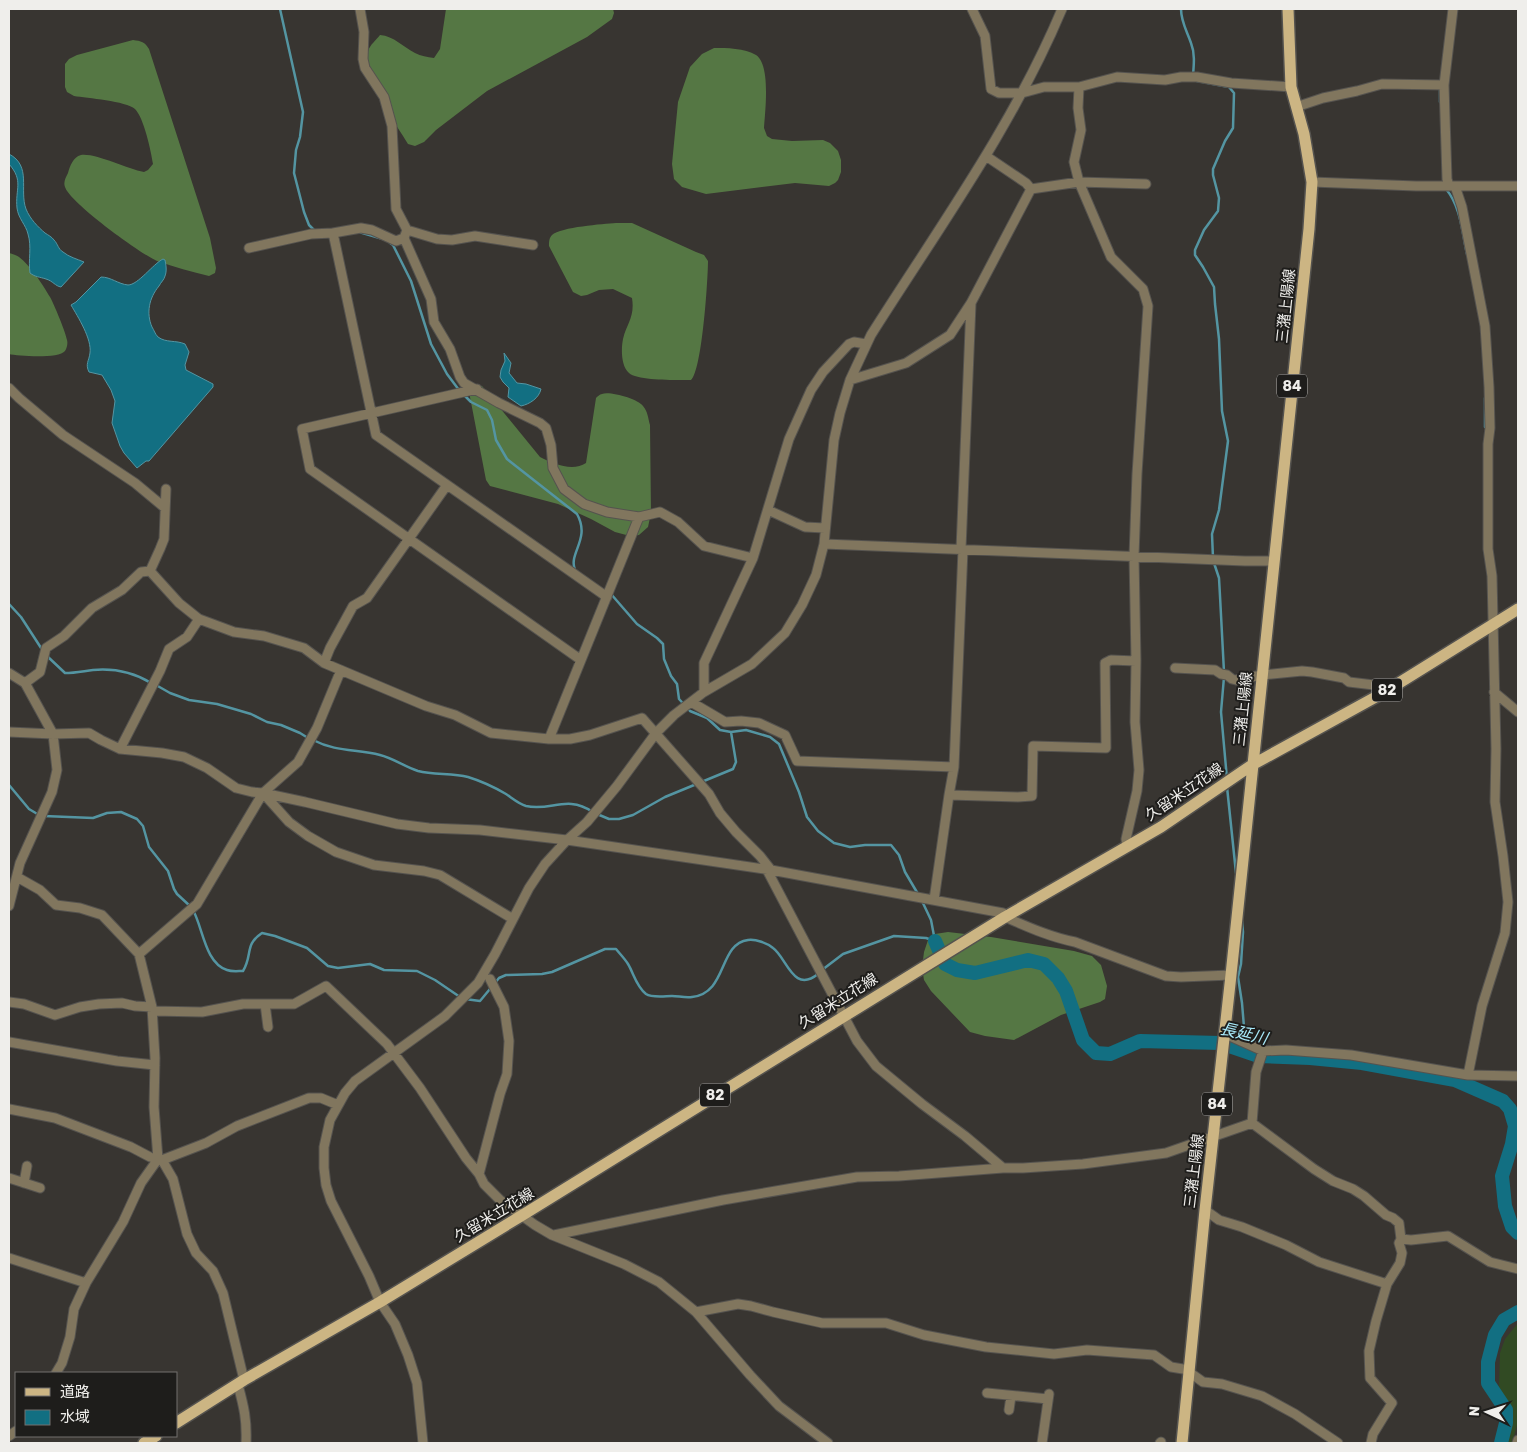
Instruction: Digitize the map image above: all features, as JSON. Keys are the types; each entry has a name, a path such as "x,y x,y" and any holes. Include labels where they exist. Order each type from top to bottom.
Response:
{"main road":[{"name":"三潴上陽線","path":"1182,1443 1309,229 1312,182 1304,134 1291,87 1288,9"},
{"name":"久留米立花線","path":"178,1422 521,1216 844,1015 1006,917 1161,827 1252,764 1383,693 1518,609"}],"street":[{"path":"360,9 364,32 363,59 365,68 384,97 392,126 396,209 432,299 434,322 450,349 464,383 546,428 551,445 553,468 564,489 584,504 607,512 639,517 660,512 678,522 704,546 753,558"},
{"path":"972,9 985,36 991,89 998,93 1022,93 1044,87 1079,87 1117,76 1165,80 1193,77 1231,83 1291,87"},
{"path":"423,1443 416,1383 408,1355 395,1324 380,1302 331,1201 326,1185 324,1147 330,1120 345,1093 355,1082 445,1016 478,983 529,888 546,864 566,840 587,822 617,786 656,733 681,709 704,692 752,664 785,633 802,605 816,575 824,544 834,440 850,380 866,344 986,156 1022,93 1062,9"},
{"path":"1453,9 1444,85 1447,179 1462,207 1486,326 1490,419 1488,444 1488,549 1492,576 1496,749 1495,802 1508,902 1506,933 1482,1006 1468,1076"},
{"path":"1296,107 1323,98 1382,84 1444,85"},
{"path":"1079,87 1078,108 1081,130 1074,162 1079,182 1111,257 1143,289 1148,306 1137,474 1134,556 1135,722 1139,770 1138,791 1126,839 1127,847"},
{"path":"986,156 1026,182 1031,189"},
{"path":"1031,189 1079,182 1146,184"},
{"path":"1312,182 1518,186"},
{"path":"850,380 906,363 950,335 971,303 1031,189"},
{"path":"250,248 311,234 333,233 361,228 372,230 396,241 406,234 452,240 475,236 533,245"},
{"path":"333,233 376,435 607,597"},
{"path":"934,900 954,767 971,303"},
{"path":"704,692 704,664 753,558 789,439 810,390 823,372 850,344 854,342 866,344"},
{"path":"9,388 18,398 63,435 135,483 165,508"},
{"path":"477,389 302,429 310,469 581,660"},
{"path":"324,663 353,606 367,598 447,485"},
{"path":"150,571 164,538 166,489"},
{"path":"768,510 805,527 825,528"},
{"path":"549,739 639,517"},
{"path":"824,544 1274,561"},
{"path":"150,571 178,603 199,619 234,632 264,636 304,648 324,663 426,706 455,715 491,733 570,740 642,718 709,794 720,813 736,832 760,856 857,1041 876,1066 1003,1168"},
{"path":"25,683 40,672 46,648 64,636 92,608 122,590 141,572 150,571"},
{"path":"120,749 160,671 169,649 187,637 199,619"},
{"path":"949,795 1018,798 1032,796 1034,746 1106,748 1105,663 1110,660 1136,661"},
{"path":"1176,668 1215,670 1236,680 1262,675 1312,672 1344,678 1349,682 1374,685 1383,693"},
{"path":"139,954 197,904 263,793 298,762 317,728 341,670"},
{"path":"9,673 25,683 53,734 57,770 52,792 20,863 9,906"},
{"path":"1494,692 1518,712"},
{"path":"690,703 725,722 740,721 759,724 785,735 796,761 954,767"},
{"path":"9,732 89,733 120,749 162,752 184,758 207,768 236,788 397,824 429,828 480,830 566,840 769,870 1003,913 1006,917 1041,933 1075,942 1166,976 1231,975"},
{"path":"263,793 289,822 308,836 336,852 374,865 424,871 440,875 513,919"},
{"path":"17,877 40,890 56,905 80,908 102,915 139,954 152,1009 155,1065 154,1107 160,1160 173,1179 187,1234 196,1252 213,1271 223,1293 241,1383 247,1423 246,1443"},
{"path":"479,1174 507,1074 509,1041 504,1007 490,978"},
{"path":"9,1002 24,1004 55,1015 80,1007 122,1003 152,1009 202,1012 243,1004 294,1004 326,986 387,1044 420,1088 484,1184 500,1200 521,1216 552,1235 624,1264 659,1282 696,1312 779,1406 828,1443"},
{"path":"265,1004 268,1027"},
{"path":"1225,1034 1263,1051 1286,1050 1351,1055 1468,1076 1518,1076"},
{"path":"9,1042 117,1062 155,1065"},
{"path":"1252,1124 1256,1072 1263,1051"},
{"path":"57,1372 62,1363 70,1337 74,1309 86,1283 123,1222 141,1183 160,1160 206,1143 237,1126 309,1098 321,1098 338,1105"},
{"path":"9,1109 55,1118 160,1160"},
{"path":"552,1235 724,1200 858,1177 1083,1164 1166,1153 1252,1124"},
{"path":"1252,1124 1314,1169 1333,1181 1353,1189 1399,1223 1402,1253 1400,1263 1387,1284 1369,1351 1370,1378 1392,1403 1370,1443"},
{"path":"24,1183 27,1166"},
{"path":"9,1178 40,1188"},
{"path":"1205,1210 1220,1220 1286,1245 1319,1262 1387,1284"},
{"path":"1401,1239 1411,1240 1448,1236 1490,1262 1518,1269"},
{"path":"9,1258 86,1283"},
{"path":"696,1312 738,1304 822,1323 886,1323 924,1335 986,1347 1054,1354 1087,1350 1154,1355 1171,1367 1189,1371 1203,1382 1222,1384 1262,1396 1295,1414 1338,1443"},
{"path":"988,1393 1011,1396 1049,1396 1042,1443"},
{"path":"1009,1410 1011,1396"}],"green space":[{"path":"446,9 613,9 614,13 612,19 587,37 487,91 436,130 424,142 415,146 408,144 374,85 369,72 368,51 380,35 394,40 417,54 434,58 440,49"},
{"path":"133,40 142,42 149,49 210,238 216,268 215,273 209,276 157,261 122,239 92,216 65,187 64,183 71,165 81,155 95,156 144,172 153,164 144,127 135,109 115,102 74,96 67,92 65,87 65,64 69,59 77,55"},
{"path":"714,48 741,50 756,55 761,60 764,68 766,89 764,128 767,136 772,139 792,141 823,140 830,143 838,151 841,160 841,172 835,183 829,186 795,183 706,194 682,187 674,179 672,164 678,102 690,67 702,54"},
{"path":"632,223 704,255 708,261 706,305 701,343 695,373 691,380 649,379 629,373 624,366 622,348 623,339 632,315 632,298 613,289 599,290 581,296 573,292 549,246 550,237 557,232 582,226"},
{"path":"9,253 19,257 28,265 50,297 67,341 66,350 61,354 21,356 9,354"},
{"path":"472,386 482,386 540,457 569,467 581,466 586,463 596,398 598,396 606,393 630,398 640,403 648,415 650,425 651,513 648,527 639,535 630,536 615,532 558,504 490,486 486,480 470,397"},
{"path":"948,932 991,937 1074,951 1092,956 1101,965 1107,986 1105,999 1061,1015 1014,1040 970,1032 931,991 924,980 922,968 928,940 935,934"},
{"path":"1518,1323 1518,1422 1512,1443 1504,1443 1509,1417 1509,1404 1503,1397 1499,1386 1500,1353 1505,1339"}],"water":[{"path":"9,154 16,159 23,172 24,202 32,219 42,231 53,239 61,251 70,257 84,262 61,287 30,273 29,239 18,212 18,180 9,164"},
{"path":"163,259 165,260 166,274 153,296 149,311 150,322 157,336 161,339 185,344 189,352 185,365 186,370 213,384 213,387 149,461 146,461 137,468 120,446 112,423 115,401 111,390 102,375 89,372 87,365 90,353 89,341 71,305 101,277 128,285 132,284"},
{"path":"504,353 511,363 509,373 517,383 541,389 536,398 528,404 521,406 508,397 509,388 500,377 505,361"}],"waterway":[{"path":"280,9 303,112 294,173 304,212 309,225 315,231"},
{"path":"1181,9 1183,22 1193,51 1193,75"},
{"path":"1192,80 1229,87 1234,93 1233,128 1213,169 1219,198 1218,211 1204,230 1195,250 1195,255 1214,287 1219,339 1222,411 1228,441 1219,510 1212,534 1213,558"},
{"path":"1440,87 1440,102"},
{"path":"1446,189 1458,212 1467,254"},
{"path":"359,232 383,239"},
{"path":"390,243 393,245 411,281 431,344 447,374 459,390"},
{"path":"463,394 471,402 487,410 492,420 496,440 507,459 577,514 582,531 574,558 575,570"},
{"path":"1485,398 1485,427"},
{"path":"1214,563 1219,578 1224,672"},
{"path":"611,594 637,624 663,644 664,659 671,676 677,684 679,699 690,711 707,718 720,730 731,732 746,730 770,737 779,744 807,817 818,831 834,843 850,847 891,845 899,855 905,872 918,894"},
{"path":"9,604 21,617 43,651"},
{"path":"47,656 65,673 116,670 137,676 151,683"},
{"path":"1224,677 1221,712 1227,779"},
{"path":"156,685 189,700 217,704 251,714 267,722 281,725 308,738"},
{"path":"597,814 609,819 619,819 633,815 665,797 733,769 736,762 731,732"},
{"path":"313,740 330,747 385,756 418,771 456,775 478,780 526,806 543,807 575,804 593,812"},
{"path":"9,785 29,809 39,815"},
{"path":"1227,787 1236,873"},
{"path":"44,816 93,818 107,813 121,812 137,819 143,826 149,847 168,871 177,894 190,906"},
{"path":"922,901 931,920 935,941"},
{"path":"193,910 209,953 220,966 227,970 243,971 251,946 256,937 262,933 307,948 328,966 338,968 370,964 384,970 417,971 435,980 460,997"},
{"path":"1242,921 1241,964 1238,977 1244,1027 1257,1045"},
{"path":"822,970 843,954 894,936 926,938 935,941"},
{"path":"465,999 480,1001 499,978 506,975 552,972 605,949 616,949 628,964 640,987 646,994 652,996 692,997 704,994 718,978 732,950 738,943 748,940 768,944 778,953 791,972 802,980 809,979 818,974"},
{"name":"長延川","path":"935,941 945,964 957,970 975,973 1028,960 1044,964 1058,978 1066,991 1083,1040 1096,1053 1110,1054 1140,1041 1220,1043 1258,1056 1362,1063 1455,1080 1503,1101 1510,1109 1515,1126 1512,1144 1502,1176 1505,1206 1512,1227 1518,1233"},
{"name":"長延川","path":"1501,1443 1506,1423 1506,1410 1488,1383 1488,1362 1495,1335 1504,1320 1518,1312"}]}
